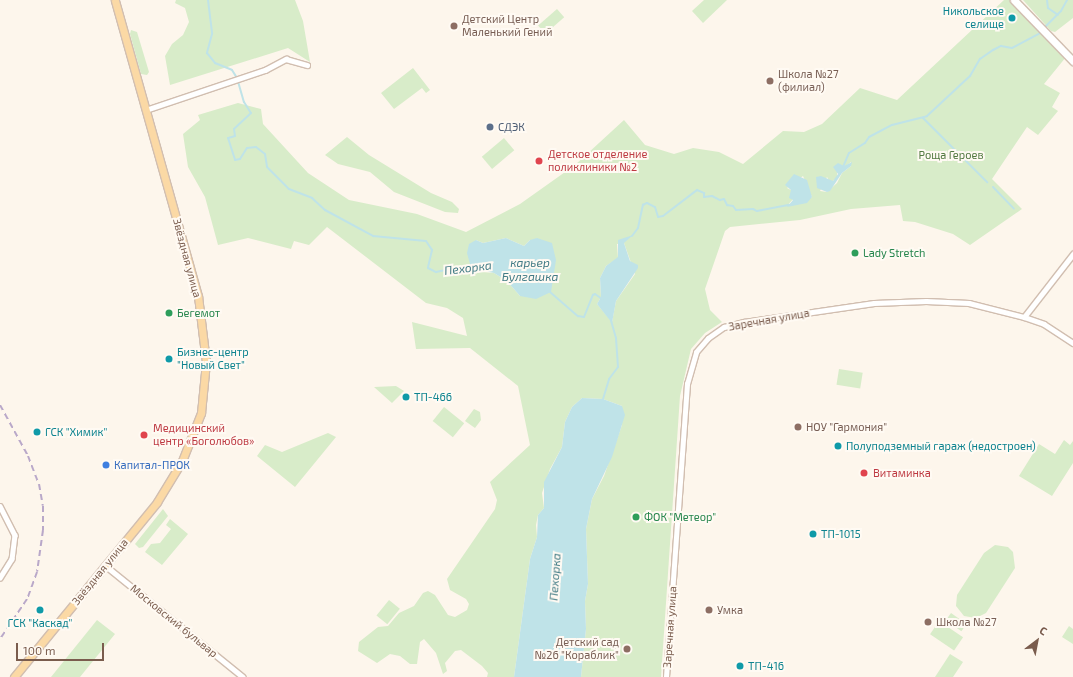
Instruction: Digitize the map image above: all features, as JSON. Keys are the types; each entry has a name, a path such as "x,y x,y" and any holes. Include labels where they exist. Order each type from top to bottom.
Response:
{"main road":[{"name":"Звёздная улица","path":"14,677 157,502 182,461 200,417 204,392 206,362 198,296 114,0"},
{"path":"1014,0 1036,21 1073,61"}],"street":[{"path":"146,110 249,76 286,59 308,66"},
{"path":"1024,317 1073,254"},
{"name":"Заречная улица","path":"666,677 687,384 696,352 708,338 724,328 744,322 874,303 926,301 970,303 1024,317 1044,324 1073,343"},
{"path":"0,506 16,535 12,560 0,578"},
{"name":"Московский бульвар","path":"106,566 243,677"}],"green space":[{"path":"176,0 295,0 303,21 310,62 288,48 170,85 165,56 172,44 183,35 189,22 185,8 175,3"},
{"path":"704,0 727,0 703,23 692,11"},
{"name":"Роща Героев","path":"1004,0 1011,0 1066,57 1044,84 1060,93 1052,107 1058,111 1038,135 1027,127 992,179 1022,209 970,245 953,234 915,222 903,221 900,205 851,209 800,220 730,227 725,231 705,289 710,310 722,322 705,333 691,349 680,396 661,677 581,677 586,629 585,601 588,584 586,529 592,499 604,476 622,425 622,406 603,399 582,398 572,407 565,422 562,447 550,469 542,493 544,508 538,515 536,525 537,537 530,559 514,677 487,677 488,673 482,666 461,650 455,651 445,663 447,671 443,674 436,653 424,639 420,642 417,664 410,664 400,656 390,654 377,663 358,651 359,642 378,627 388,626 399,613 414,606 423,593 428,591 435,595 448,615 455,617 467,610 469,604 466,599 450,590 447,579 495,509 497,500 490,482 530,445 518,386 470,348 416,349 412,322 467,336 463,318 447,308 426,303 327,227 309,245 294,241 291,249 248,238 218,245 205,197 188,167 183,134 200,120 198,115 238,103 261,109 263,124 308,173 349,200 417,214 466,232 520,204 575,165 624,120 645,145 674,154 693,148 719,152 743,164 783,131 804,132 822,124 860,88 897,100","holes":["851,162 851,166 842,173 837,183 827,192 820,191 827,177 830,182 833,181 837,177 837,173","803,176 812,197 787,206 793,199 791,190 787,188","506,238 524,246 530,240 551,292 520,296 507,281 494,273 482,272 476,240 483,243","624,243 635,274 616,301 612,322 597,304 601,297 600,278 606,266 618,258 617,244"]},
{"path":"1023,0 1073,0 1073,18 1055,32 1051,31"},
{"path":"557,9 564,17 545,34 538,25"},
{"path":"131,30 137,32 149,72 147,75 141,74 130,34"},
{"path":"413,68 430,90 426,93 422,88 394,109 381,93"},
{"path":"347,137 369,155 431,193 452,202 459,209 458,213 445,212 394,192 370,172 338,164 325,155"},
{"path":"504,138 514,150 492,169 482,157"},
{"path":"839,369 863,373 860,389 836,385"},
{"path":"396,386 404,391 392,403 374,387"},
{"path":"444,407 464,423 453,437 433,421"},
{"path":"474,409 480,412 481,420 475,428 465,421"},
{"path":"328,433 336,437 295,487 257,456 265,445 282,452"},
{"path":"1064,440 1070,445 1073,441 1073,463 1052,496 1019,476 1039,444 1055,454"},
{"path":"163,509 168,516 143,547 139,548 135,544"},
{"path":"170,519 188,534 162,565 145,552 151,544 160,543 171,529 166,525"},
{"path":"995,545 1008,547 1013,552 1015,568 986,613 976,618 964,616 956,606 957,595 984,553"},
{"path":"389,600 400,609 387,624 376,616"},
{"path":"951,613 967,624 961,631 946,620"},
{"path":"97,620 115,634 80,677 51,677"},
{"path":"939,621 963,637 954,650 930,634"},
{"path":"1069,626 1073,629 1073,644 1062,637"},
{"path":"950,654 963,662 953,677 935,677"}],"water":[{"path":"852,162 851,166 842,173 830,191 827,192 817,188 816,177 821,176 833,181 838,174 833,167 838,163 844,166"},
{"path":"794,174 807,180 812,197 807,203 787,207 793,200 789,198 791,190 785,185"},
{"path":"633,235 624,243 630,261 638,265 638,268 616,301 612,323 597,304 601,297 600,278 606,266 618,257 618,240"},
{"name":"карьер Булгашка","path":"506,238 524,246 530,240 537,238 552,243 556,260 551,292 536,299 520,296 507,281 494,273 471,268 467,253 469,244 476,240 483,243"},
{"path":"582,398 603,399 622,406 625,415 612,457 592,499 586,529 588,584 585,601 586,629 581,677 514,677 530,559 537,537 538,515 544,508 544,482 562,447 565,422 572,407"}],"waterway":[{"name":"Пехорка","path":"208,0 212,34 207,53 215,63 232,70 237,78 244,102 251,113 234,129 235,136 228,138 235,160 240,159 247,148 256,147 265,154 267,167 289,189 312,198 325,210 373,236 426,241 432,250 428,268 436,272 460,267 472,268"},
{"path":"1047,0 1048,8 1058,15"},
{"path":"1044,28 1061,11 1067,0"},
{"path":"843,167 849,153 865,143 869,137 892,125 927,116 970,76 980,59 993,50 1001,46 1012,48 1042,32"},
{"path":"923,118 987,182"},
{"path":"993,187 1014,209"},
{"path":"632,236 638,228 643,205 647,203 655,207 658,217 663,216 697,190 704,193 704,197 712,196 720,200 724,199 727,205 733,206 736,210 753,209 757,211 789,205"},
{"name":"Пехорка","path":"550,292 578,316 584,317 593,295 595,294 602,299"},
{"name":"Пехорка","path":"603,399 609,379 618,367 616,338 611,321"}],"railway":[{"path":"0,405 28,456 39,484 43,506 43,530 37,572 27,599 0,639"}],"place":[{"name":"Никольское селище","path":"1012,18"},
{"name":"Детский Центр Маленький Гений","path":"454,26"},
{"name":"Школа №27 (филиал)","path":"770,81"},
{"name":"СДЭК","path":"490,127"},
{"name":"Детское отделение поликлиники №2","path":"539,161"},
{"name":"Lady Stretch","path":"855,253"},
{"name":"Бегемот","path":"169,313"},
{"name":"Бизнес-центр \"Новый Свет\"","path":"169,359"},
{"name":"ТП-466","path":"406,397"},
{"name":"НОУ \"Гармония\"","path":"798,427"},
{"name":"ГСК \"Химик\"","path":"37,432"},
{"name":"Медицинский центр «Боголюбов»","path":"144,435"},
{"name":"Полуподземный гараж (недостроен)","path":"838,446"},
{"name":"Капитал-ПРОК","path":"106,465"},
{"name":"Витаминка","path":"864,473"},
{"name":"ФОК \"Метеор\"","path":"636,517"},
{"name":"ТП-1015","path":"813,534"},
{"name":"ГСК \"Каскад\"","path":"40,610"},
{"name":"Умка","path":"709,610"},
{"name":"Школа №27","path":"928,622"},
{"name":"Детский сад №26 \"Кораблик\"","path":"627,649"},
{"name":"ТП-416","path":"740,666"}]}
